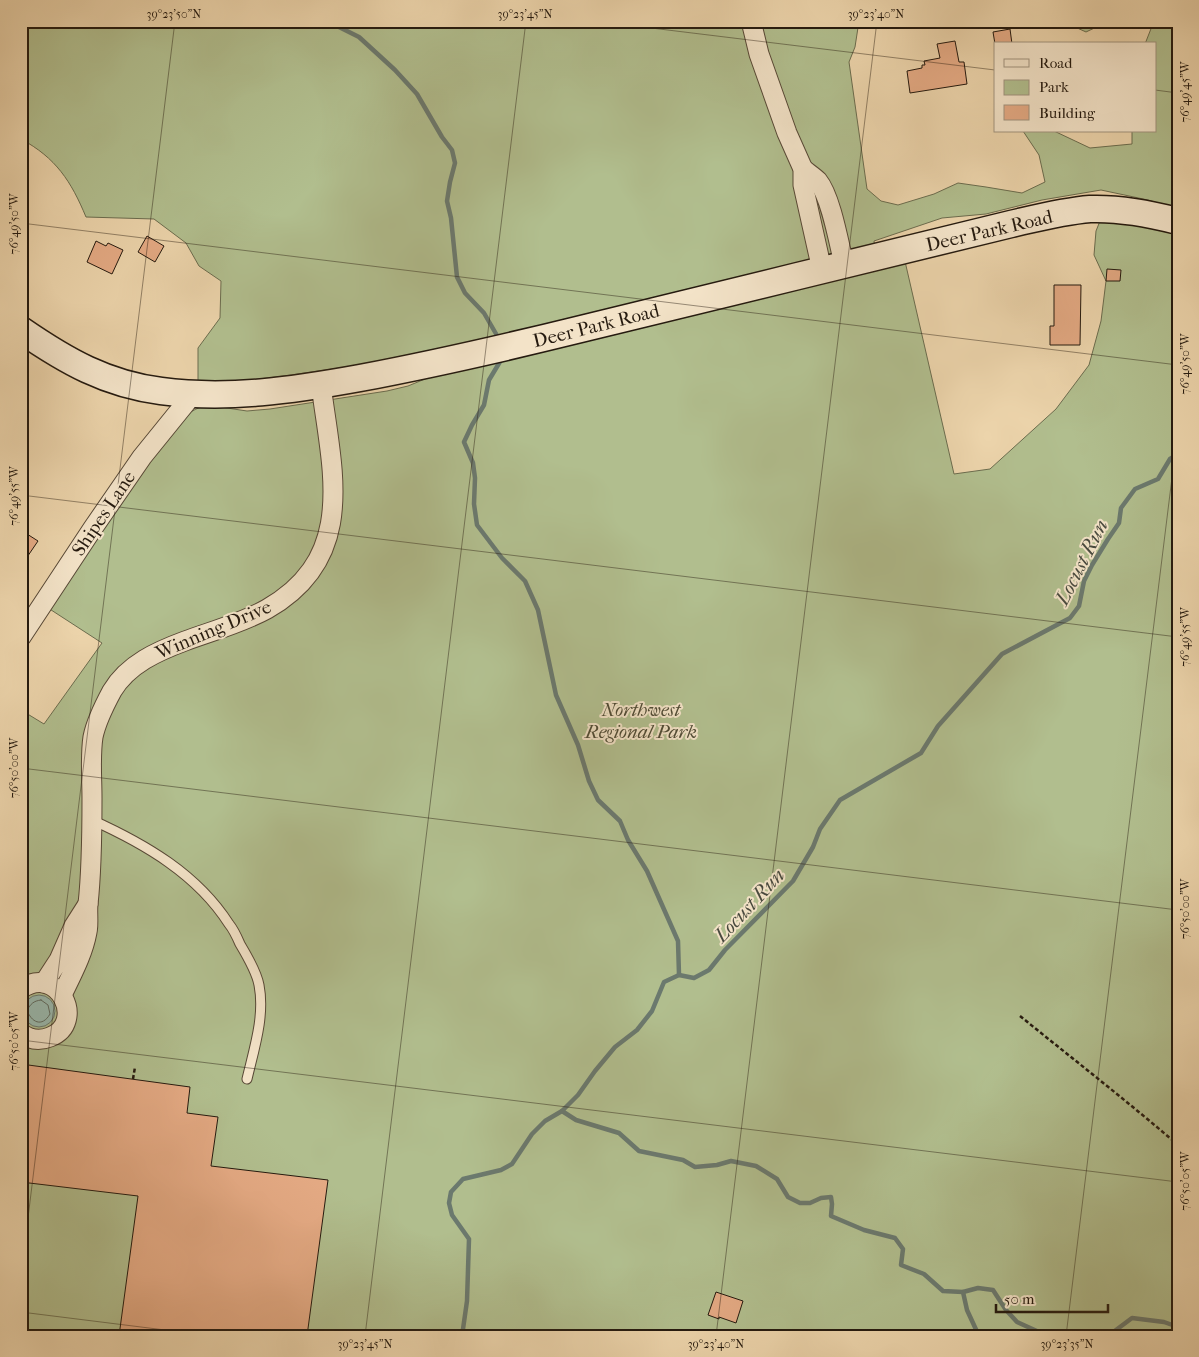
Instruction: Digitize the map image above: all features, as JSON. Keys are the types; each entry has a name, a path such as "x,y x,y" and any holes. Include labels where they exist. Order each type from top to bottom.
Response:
{"street":[{"path":"751,21 759,54 802,169 817,180 827,198 833,267"},
{"name":"Deer Park Road","path":"21,330 73,363 108,379 144,388 193,394 274,392 426,365 517,345 1011,224 1077,211 1123,210 1178,221"},
{"name":"Winning Drive","path":"62,995 75,970 87,930 91,877 94,736 100,718 112,691 126,674 145,659 170,646 251,616 279,602 304,580 314,566 323,550 331,524 334,498 332,466 321,385"},
{"name":"Shipes Lane","path":"21,637 92,528 142,457 193,394"},
{"name":"Winning Drive","path":"44,983 59,960 74,926 88,904"},
{"path":"21,989 35,983 44,983 57,989 66,1003 67,1012 66,1022 54,1036 36,1040 27,1038 21,1033"}],"lane":[{"path":"92,820 154,852 185,874 210,898 229,923 245,952 259,984 260,1012 248,1079"}],"path":[{"path":"1020,1016 1178,1145"},
{"path":"133,1079 135,1067"}],"green space":[{"name":"Northwest Regional Park","path":"21,21 859,21 855,47 849,62 867,189 881,201 898,205 934,194 958,183 1022,193 1045,182 1039,155 1024,132 1056,132 1090,148 1132,144 1132,132 1156,132 1156,42 1146,42 1154,21 1178,21 1178,209 1148,200 1101,190 1042,200 986,214 942,218 874,241 877,263 904,257 954,474 990,469 1056,409 1089,365 1101,321 1106,281 1094,255 1096,231 1100,221 1119,220 1178,231 1178,1336 21,1336 21,710 44,724 102,643 45,606 155,454 189,413 207,405 247,411 387,391 408,386 459,365 422,356 284,376 242,381 198,383 198,348 220,318 221,281 199,266 186,243 154,219 86,217 74,192 61,172 44,154 21,139"},
{"path":"1062,21 1109,21 1086,32"}],"water":[{"path":"39,995 45,996 50,1000 54,1005 54,1017 50,1022 45,1026 39,1027 33,1026 28,1022 24,1017 23,1011 24,1005 28,1000 33,996"}],"building":[{"path":"1010,29 1012,42 995,42 993,32"},
{"path":"955,41 959,62 964,62 967,84 910,93 907,71 922,68 922,65 925,65 924,61 940,58 937,44"},
{"path":"147,236 164,246 155,262 138,252"},
{"path":"96,241 106,246 108,243 123,250 112,274 87,262"},
{"path":"1107,269 1121,270 1120,281 1106,281"},
{"path":"1054,285 1081,285 1080,345 1050,345 1050,326 1054,326"},
{"path":"27,534 38,541 21,566 21,543"},
{"path":"21,1064 190,1087 187,1113 218,1117 211,1166 328,1180 307,1336 119,1336 138,1196 21,1182"},
{"path":"716,1292 743,1301 736,1323 708,1315"}],"waterway":[{"path":"327,21 359,37 395,70 417,94 442,137 452,150 455,163 447,201 451,218 457,277 465,293 484,313 499,339"},
{"path":"501,360 489,380 484,405 464,442 473,463 475,478 474,504 477,525 502,558 525,581 538,610 556,695 578,745 589,781 598,800 620,821 628,840 647,871 678,941 679,975"},
{"name":"Locust Run","path":"462,1336 467,1301 469,1239 452,1215 449,1203 451,1192 463,1179 501,1170 512,1164 532,1134 545,1121 562,1111 578,1095 615,1047 637,1030 652,1011 664,982 679,975 694,978 709,970 725,950 793,881 813,847 820,829 840,800 921,753 938,726 1002,654 1070,618 1079,606 1084,581 1092,565 1119,523 1121,508 1135,489 1158,479 1170,459 1178,454"},
{"path":"562,1111 576,1120 619,1133 639,1151 683,1160 695,1167 717,1165 731,1161 756,1166 777,1179 788,1197 800,1203 810,1203 821,1198 831,1197 831,1216 864,1230 895,1238 903,1249 901,1265 924,1274 943,1291 963,1292 978,1288 993,1290 1006,1310 1017,1322 1039,1332 1040,1336"},
{"path":"963,1292 967,1310 979,1336"},
{"path":"1108,1336 1132,1318 1164,1322 1178,1327"}]}
